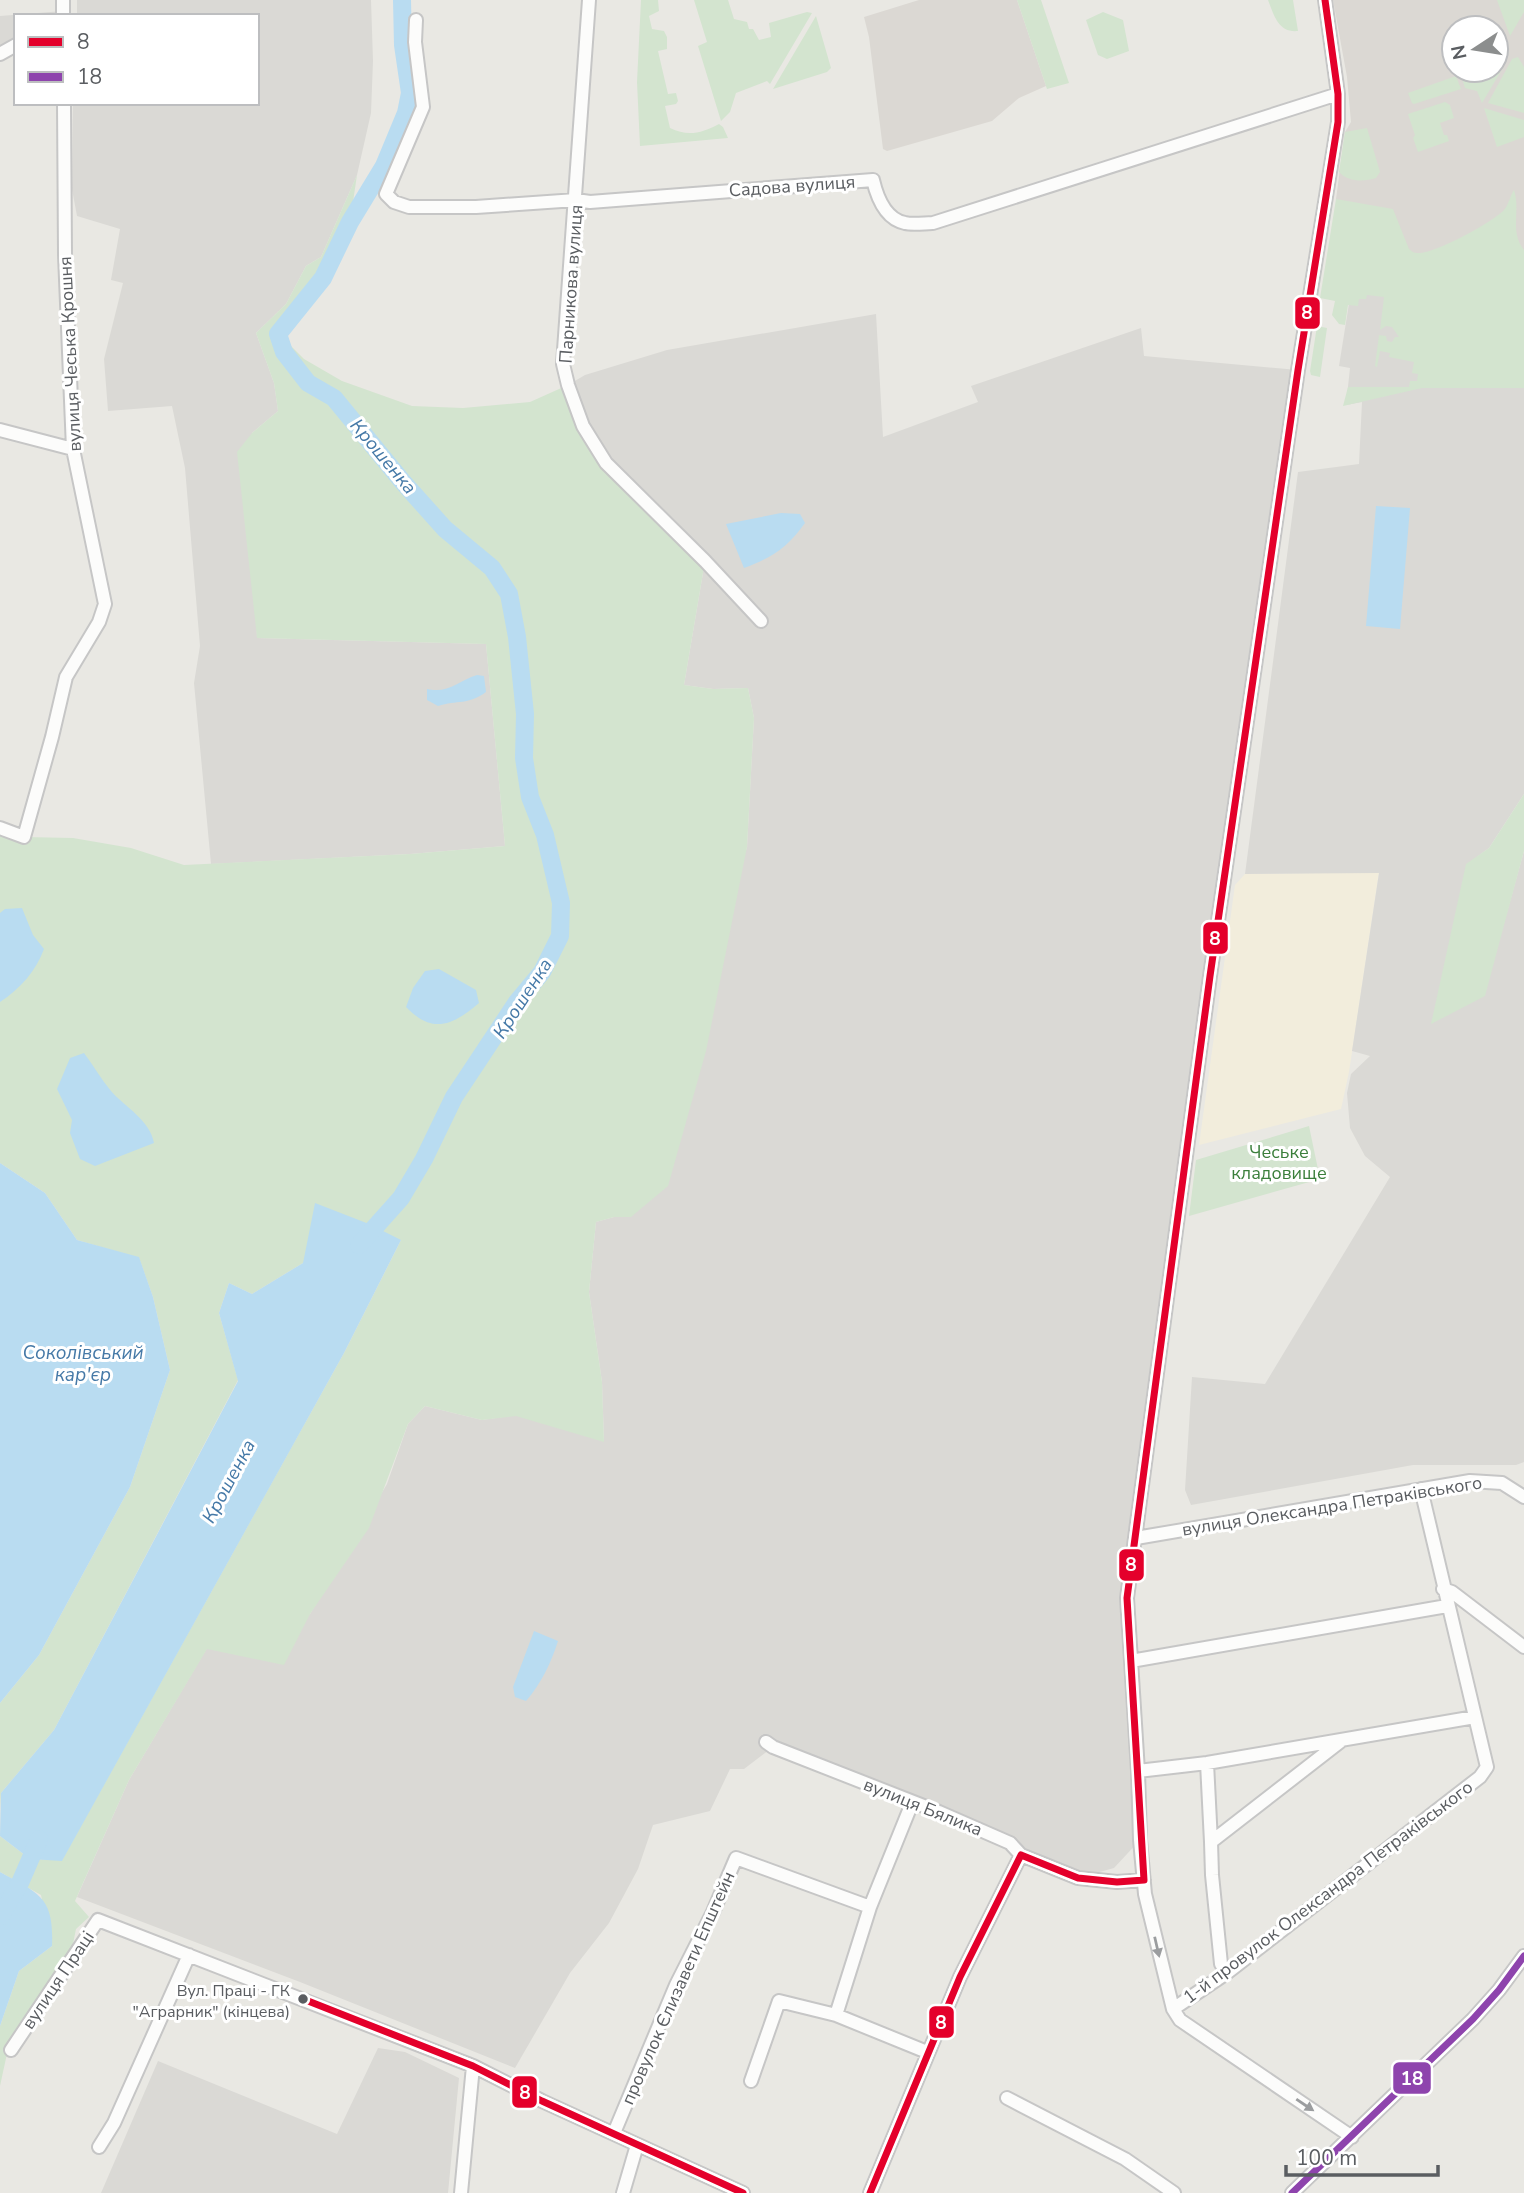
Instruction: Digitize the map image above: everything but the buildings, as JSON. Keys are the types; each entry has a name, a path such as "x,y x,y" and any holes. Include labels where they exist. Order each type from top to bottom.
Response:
{"street":[{"name":"Парникова вулиця","path":"589,0 564,364 568,385 583,426 606,463 761,621"},
{"path":"1325,0 1338,94 1338,125 1298,370 1210,976 1127,1598 1144,1881 1174,2009 1180,2020 1352,2137"},
{"name":"Садова вулиця","path":"416,20 416,54 423,107 386,194 394,202 410,207 476,207 576,200 590,202 873,180 878,200 887,212 903,223 933,223 1338,94"},
{"name":"вулиця Чеська Крошня","path":"0,828 24,837 66,677 99,622 105,604 73,449 65,254 64,105"},
{"path":"0,430 73,449"},
{"name":"вулиця Олександра Петраківського","path":"1136,1538 1470,1480 1502,1483 1521,1495"},
{"name":"1-й провулок Олександра Петраківського","path":"1174,2009 1228,1972 1480,1777 1487,1767 1421,1489"},
{"path":"1443,1589 1452,1592 1524,1647"},
{"path":"1130,1661 1447,1606"},
{"path":"1138,1771 1207,1763 1475,1717"},
{"path":"1211,1842 1343,1739"},
{"name":"вулиця Бялика","path":"766,1742 1010,1843 1021,1855 1078,1878 1117,1882 1144,1881"},
{"path":"1207,1763 1212,1875 1221,1964 1228,1972"},
{"path":"836,2015 870,1907 912,1802"},
{"path":"870,2193 960,1977 1021,1855"},
{"name":"провулок Єлизавети Епштейн","path":"614,2133 676,1985 713,1912 736,1858 870,1907"},
{"name":"вулиця Праці","path":"11,2050 97,1920 473,2066 542,2101 743,2193"},
{"path":"99,2147 114,2123 189,1955"},
{"path":"1292,2193 1474,2019 1524,1956"},
{"path":"751,2081 779,2001 836,2015 928,2052"},
{"path":"461,2193 473,2066"},
{"path":"1007,2098 1125,2160 1174,2193"},
{"path":"623,2193 637,2145"}],"shaded area":[{"path":"77,0 371,0 371,113 357,175 321,257 306,266 286,304 256,333 274,383 278,411 252,433 257,638 486,644 505,846 410,854 211,864 194,683 200,646 185,468 172,406 108,411 104,359 123,283 111,280 120,229 77,216 72,189 73,105 259,105 259,14 77,14"},
{"path":"919,0 1017,0 1046,86 1019,98 992,121 887,151 883,149 864,17"},
{"path":"1333,0 1524,0 1524,284 1450,309 1336,199 1345,132 1351,122 1347,77"},
{"path":"63,11 63,14 25,14"},
{"path":"14,15 14,46 0,54 0,16"},
{"path":"1351,291 1402,298 1479,388 1524,388 1524,794 1489,848 1466,865 1484,995 1524,851 1524,1462 1516,1465 1413,1465 1191,1505 1185,1490 1192,1377 1265,1384 1390,1177 1365,1156 1350,1128 1347,1093 1351,1074 1370,1056 1352,1051 1379,873 1245,874 1298,472 1359,464 1362,402 1346,405 1350,368 1339,366"},
{"path":"876,314 883,437 978,402 971,386 1141,328 1144,356 1298,370 1127,1598 1140,1840 1114,1868 1078,1878 1010,1843 773,1747 744,1769 730,1769 710,1811 653,1825 638,1869 609,1923 570,1973 515,2068 77,1897 129,1780 207,1648 310,1614 387,1484 408,1424 425,1406 482,1420 516,1415 604,1441 602,1382 589,1292 596,1222 631,1216 747,847 754,718 748,688 713,689 684,685 705,561 606,463 568,385 585,375 667,350"},
{"path":"1379,872 1341,1109 1199,1145 1235,885 1245,874"},
{"path":"378,2048 405,2052 459,2078 448,2193 101,2193 158,2061 337,2134"}],"green space":[{"path":"641,0 658,0 659,11 649,16 652,29 664,31 667,37 667,49 658,51 668,94 676,93 678,101 665,106 670,128 695,133 719,124 728,138 640,146 637,82"},
{"path":"694,0 728,0 734,19 747,22 749,29 753,29 759,40 771,37 769,23 807,12 812,13 770,84 767,81 736,93 730,112 721,121 698,46 707,42"},
{"path":"1017,0 1041,0 1069,83 1047,89"},
{"path":"1268,0 1293,0 1298,31 1281,26"},
{"path":"1497,0 1524,0 1524,12 1510,36 1510,14 1502,14"},
{"path":"1103,12 1123,20 1129,51 1107,59 1098,55 1086,20"},
{"path":"816,16 831,68 827,72 773,89"},
{"path":"1518,57 1524,67 1524,113 1488,103 1498,84 1510,84 1512,59"},
{"path":"1440,82 1440,84 1459,84 1461,89 1414,104 1408,93"},
{"path":"1464,84 1493,84 1482,103 1477,91 1465,88"},
{"path":"1445,102 1450,105 1454,118 1440,123 1449,141 1418,152 1408,114"},
{"path":"1484,108 1524,120 1524,137 1497,147"},
{"path":"1367,128 1380,172 1376,178 1351,179 1339,172 1345,132"},
{"path":"357,175 350,222 323,278 279,334 304,359 342,381 412,406 463,408 530,402 568,385 606,463 705,561 684,685 713,689 748,688 754,718 747,847 706,1051 668,1186 631,1217 614,1217 596,1222 589,1292 602,1382 604,1442 516,1416 482,1420 425,1406 408,1424 369,1528 310,1614 284,1665 207,1649 129,1780 75,1901 89,1917 76,1929 73,1944 8,2049 0,2086 0,2026 19,1971 52,1946 41,1895 0,1872 0,1836 30,1859 62,1860 344,1353 401,1240 303,1263 252,1294 229,1283 219,1313 238,1380 54,1730 1,1793 0,1809 0,1703 39,1655 130,1487 170,1370 153,1297 139,1258 77,1240 45,1193 0,1163 0,828 24,837 73,838 131,848 184,865 410,854 505,846 486,644 257,638 237,452 252,433 278,411 274,383 256,333 286,304 306,266 321,257"},
{"path":"1514,190 1517,236 1524,250 1524,388 1422,388 1343,406 1348,387 1409,387 1410,381 1417,381 1418,374 1412,373 1414,362 1389,357 1390,353 1380,351 1377,367 1375,366 1379,335 1386,336 1387,341 1392,342 1395,337 1399,337 1392,327 1386,326 1380,330 1384,297 1367,295 1366,299 1359,299 1358,306 1348,305 1345,325 1339,324 1332,315 1335,301 1320,298 1336,199 1393,209 1409,249 1419,253 1450,243 1488,222 1504,210"},
{"path":"1317,326 1327,328 1320,377 1311,375 1310,371"},
{"path":"1524,794 1524,851 1485,996 1431,1024 1466,864 1489,848"},
{"name":"Чеське кладовище","path":"1309,1126 1320,1179 1189,1216 1196,1160"}],"water":[{"path":"1376,506 1410,508 1400,629 1366,626"},
{"path":"781,513 800,514 805,523 779,551 744,568 726,524"},
{"path":"477,675 484,676 486,692 480,696 438,706 427,700 427,689 441,690"},
{"path":"22,908 33,935 44,949 37,965 26,979 0,1002 0,913 5,909"},
{"path":"439,969 476,990 479,1003 452,1021 434,1024 416,1016 406,1007 413,988 425,971"},
{"path":"84,1053 111,1091 148,1127 154,1143 95,1166 80,1159 70,1133 72,1120 57,1089 70,1058"},
{"name":"Соколівський кар'єр","path":"0,1163 45,1193 77,1240 139,1257 153,1297 170,1370 130,1487 39,1655 0,1703"},
{"path":"315,1203 401,1240 344,1353 62,1861 30,1859 0,1836 1,1793 54,1730 238,1381 219,1313 229,1283 252,1294 303,1263"},
{"path":"534,1631 558,1641 545,1673 526,1701 515,1697 513,1687"},
{"path":"0,1872 35,1892 42,1899 50,1917 52,1946 19,1971 0,2026"}],"waterway":[{"name":"Крошенка","path":"359,1245 401,1198 424,1159 454,1097 517,1002 542,972 560,936 561,903 545,835 530,797 524,758 525,714 517,637 509,594 492,568 445,529 334,398 308,383 284,352 278,334 323,278 350,222 384,166 406,113 410,93 403,45 402,0"},
{"name":"Крошенка","path":"0,1917 20,1883 39,1839"}],"transit line":[{"name":"8","path":"1144,1880 1127,1598 1210,976 1298,370 1338,122 1338,94 1325,0"},
{"name":"8","path":"1021,1855 1078,1878 1117,1882 1144,1880"},
{"name":"8","path":"870,2193 960,1977 1021,1855"},
{"name":"18","path":"1292,2193 1473,2019 1524,1956"},
{"name":"8","path":"303,1999 473,2066 542,2101 743,2193"}],"place":[{"name":"Вул. Праці - ГК \"Аграрник\" (кінцева)","path":"303,1999"}]}
